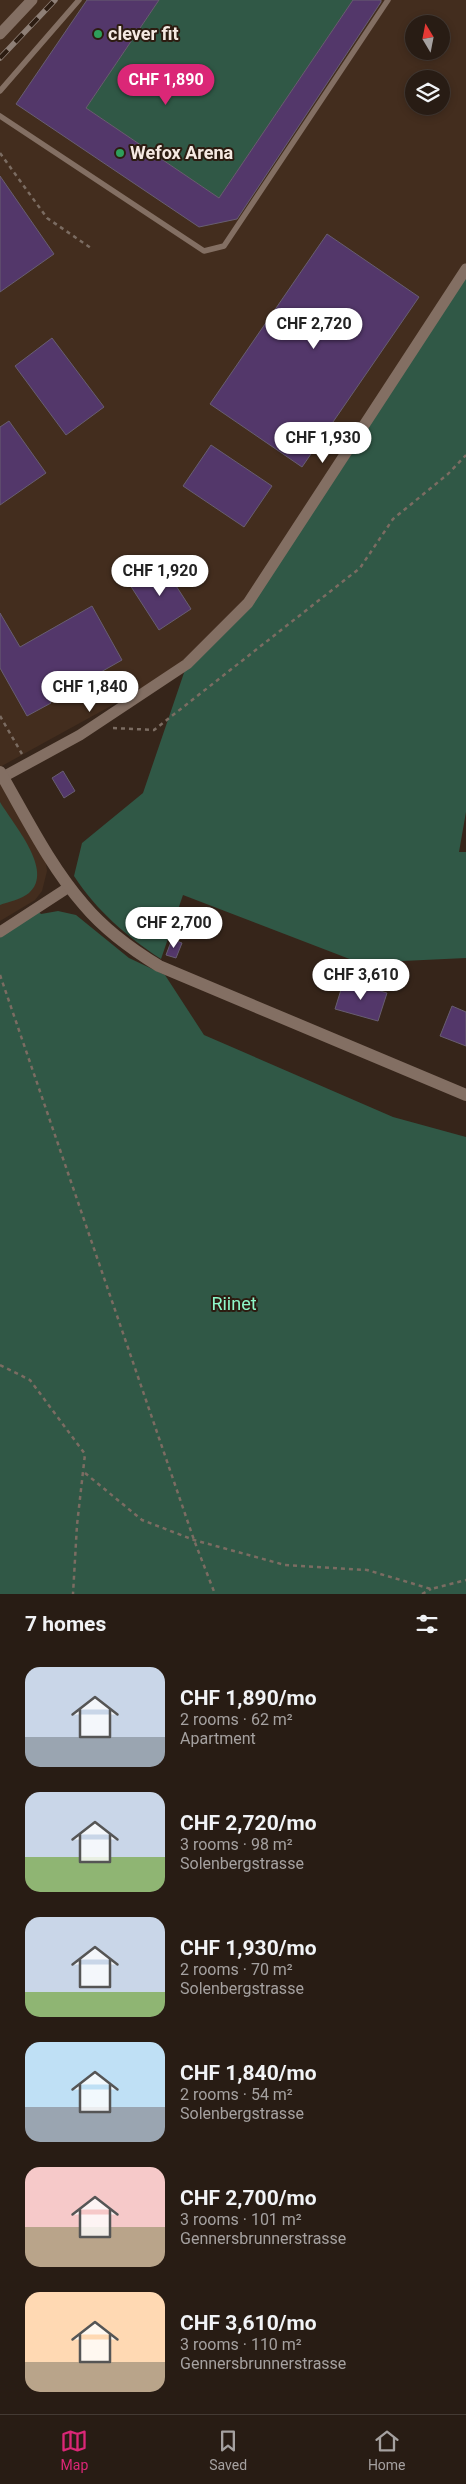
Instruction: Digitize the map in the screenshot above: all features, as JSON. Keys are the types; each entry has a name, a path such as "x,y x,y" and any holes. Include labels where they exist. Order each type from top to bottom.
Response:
{"street":[{"path":"0,34 32,0"},
{"path":"466,269 248,603 187,664 92,728 28,764 2,775 70,887 94,916 120,940 159,966 466,1095"},
{"path":"0,932 70,887"}],"lane":[{"path":"0,91 79,0"},
{"path":"0,116 204,251 224,246 388,0"}],"path":[{"path":"0,153 47,218 91,248"},
{"path":"92,728 154,730 360,568 393,519 448,474 466,455"},
{"path":"0,716 28,764"},
{"path":"0,975 194,1540 215,1594"},
{"path":"0,1365 30,1380 85,1454 85,1474 77,1526 73,1594"},
{"path":"85,1474 142,1520 194,1540 285,1565 366,1570 431,1589"},
{"path":"422,1594 431,1589 466,1580"}],"shaded area":[{"path":"0,0 466,0 466,269 248,603 187,664 0,767"},
{"path":"0,775 45,856 47,871 42,891 35,900 0,921"}],"green space":[{"path":"159,0 353,0 219,198 86,108"},
{"path":"466,269 466,812 459,852 466,852 466,958 360,963 183,895 161,959 102,912 74,876 82,843 143,793 187,664 248,603"},
{"path":"0,802 29,848 35,860 37,873 36,884 29,893 19,899 0,905"},
{"name":"Riinet","path":"36,909 41,914 58,911 76,915 129,958 165,975 204,1035 393,1117 466,1137 466,1594 0,1594 0,932"}],"building":[{"name":"Wefox Arena","path":"87,0 159,0 86,108 219,198 353,0 381,0 381,2 237,219 199,227 16,104"},
{"path":"0,176 54,254 0,292"},
{"path":"327,234 419,297 302,467 210,404"},
{"path":"52,338 104,407 66,435 15,366"},
{"path":"9,421 46,473 0,505 0,427"},
{"path":"211,445 272,486 244,527 183,486"},
{"path":"162,564 191,609 159,630 130,585"},
{"path":"92,606 122,660 27,716 0,668 0,613 20,647"},
{"path":"63,771 75,791 64,798 52,778"},
{"path":"172,939 182,943 176,958 166,955"},
{"path":"344,980 387,993 378,1021 335,1009"},
{"path":"452,1006 466,1012 466,1046 440,1036"}],"railway":[{"path":"0,58 55,0"}],"place":[{"name":"clever fit","path":"98,34"},
{"name":"Wefox Arena","path":"120,153"}]}
